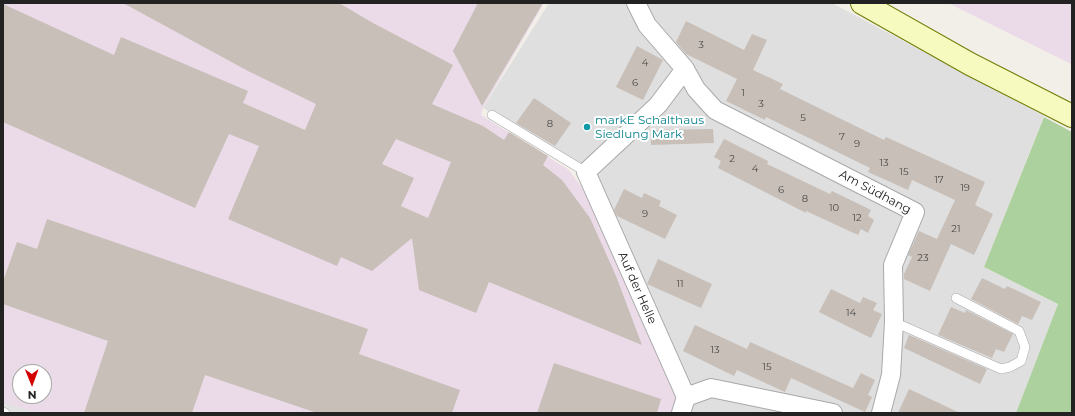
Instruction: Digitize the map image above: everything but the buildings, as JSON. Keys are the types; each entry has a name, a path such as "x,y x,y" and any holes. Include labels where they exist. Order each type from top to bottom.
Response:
{"main road":[{"path":"862,3 970,64 1072,116"}],"street":[{"path":"586,172 658,105 685,69 647,25 636,3"},
{"name":"Am Südhang","path":"685,69 696,89 715,110 915,212 893,265 894,322 891,375 881,413"},
{"name":"Auf der Helle","path":"586,172 683,405 711,388 833,413"}],"lane":[{"path":"492,115 586,172"},
{"path":"894,322 1001,369 1010,367 1021,361 1025,347 1019,331 956,298"}],"shaded area":[{"path":"3,3 544,3 483,108 481,115 569,170 582,188 686,397 681,413 3,412"},
{"path":"549,3 832,3 1044,116 984,267 1058,304 1016,413 681,413 585,168 483,108"},
{"path":"948,3 1072,3 1072,65 1071,64"},
{"path":"3,402 36,413 3,413"}],"green space":[{"path":"1044,117 1072,132 1072,413 1016,413 1058,304 984,267"}],"place":[{"name":"markE Schalthaus Siedlung Mark","path":"587,127"}]}
